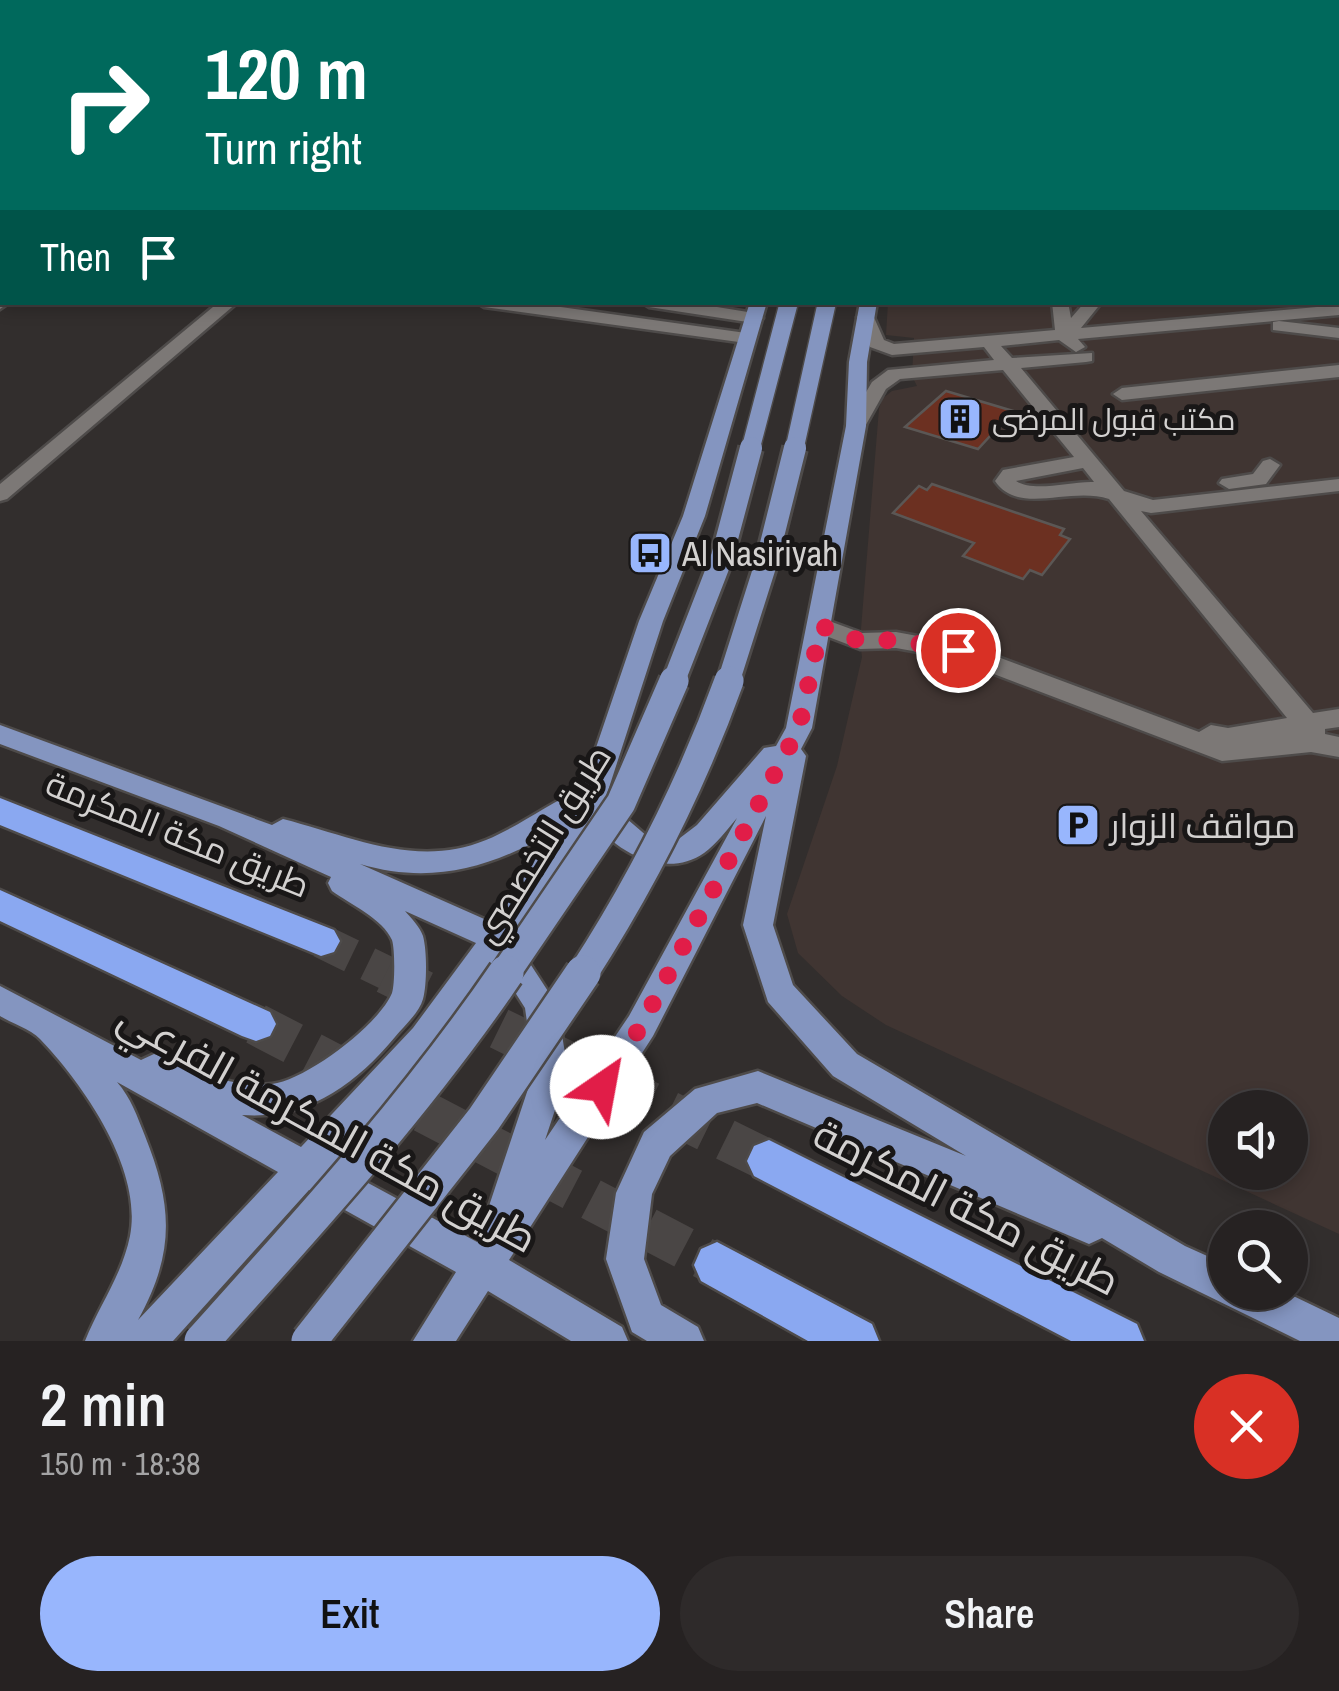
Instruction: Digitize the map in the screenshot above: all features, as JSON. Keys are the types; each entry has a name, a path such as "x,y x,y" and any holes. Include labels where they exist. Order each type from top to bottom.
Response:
{"highway":[{"name":"طريق مكة المكرمة","path":"0,811 322,941"},
{"path":"0,905 256,1024"},
{"name":"طريق مكة المكرمة","path":"769,1161 1120,1341"},
{"path":"716,1264 855,1341"}],"main road":[{"name":"طريق التخصصي","path":"202,1341 352,1174 461,1040 621,803 659,719 722,556 788,305"},
{"path":"309,1341 412,1217 506,1093 597,957 663,831 718,710 757,590 790,473 826,305"},
{"path":"868,310 858,362 856,426 821,626 758,924 779,992 845,1066 1172,1259"},
{"path":"146,1341 425,1038 594,794 651,621 694,516 753,320"},
{"path":"594,794 594,804 612,829 636,845 670,852 691,848 799,728"},
{"path":"434,1341 641,1026 799,728"},
{"path":"0,734 229,818 497,938 540,1004 551,1071 485,1267"},
{"path":"229,818 315,837 390,861 463,863 526,835 594,794"},
{"path":"43,1022 196,1086 244,1100 293,1097 349,1066 372,1042 408,997 408,938 392,917 357,891 229,818"},
{"name":"طريق مكة المكرمة الفرعي","path":"0,1000 485,1267 608,1341"},
{"path":"43,1022 115,1106 144,1179 150,1230 138,1282 105,1341"},
{"path":"684,1341 646,1318 625,1260 634,1193 657,1144 708,1100 758,1087 1208,1276"},
{"path":"1279,1310 1339,1339"}],"street":[{"path":"0,495 226,305"},
{"path":"529,305 753,320"},
{"path":"666,305 753,320"},
{"path":"856,426 879,386 895,374 1086,357 1064,336 1060,305"},
{"path":"1064,336 1091,305"},
{"path":"1205,305 1221,320 1333,331"},
{"path":"868,310 876,343 892,350 1339,310"},
{"path":"988,342 1326,737"},
{"path":"1122,394 1337,372"},
{"path":"1090,461 1010,474 1005,481 1010,488 1026,494 1069,487 1096,488 1151,507 1339,485"},
{"path":"1204,485 1259,480 1270,466"},
{"path":"1265,494 1295,475 1339,471"},
{"path":"821,626 860,641 896,640 958,650 1222,751 1246,754 1326,737 1339,718"}],"shaded area":[{"name":"مواقف الزوار","path":"888,305 1339,305 1339,1234 1308,1220 1308,1210 1287,1210 1244,1190 1308,1190 1308,1090 1208,1090 1208,1174 886,1025 842,996 798,953 787,914 837,766 862,657 860,641 879,409 882,399 892,391 917,386 912,376 914,338 886,335"}],"building":[{"name":"مكتب قبول المرضى","path":"946,391 1013,411 978,449 905,427"},
{"path":"932,484 1064,529 1060,535 1070,539 1042,575 1030,570 1023,579 963,556 974,543 893,513 919,486 927,490"}],"tunnel":[{"path":"321,941 391,975"},
{"path":"386,973 769,1161"},
{"path":"256,1024 717,1265"}],"place":[{"name":"مكتب قبول المرضى","path":"960,419"},
{"name":"Al Nasiriyah","path":"650,553"},
{"name":"مواقف الزوار","path":"1078,825"}],"route":[{"path":"602,1087 641,1026 799,728 821,626 860,641 896,640 958,650"}]}
